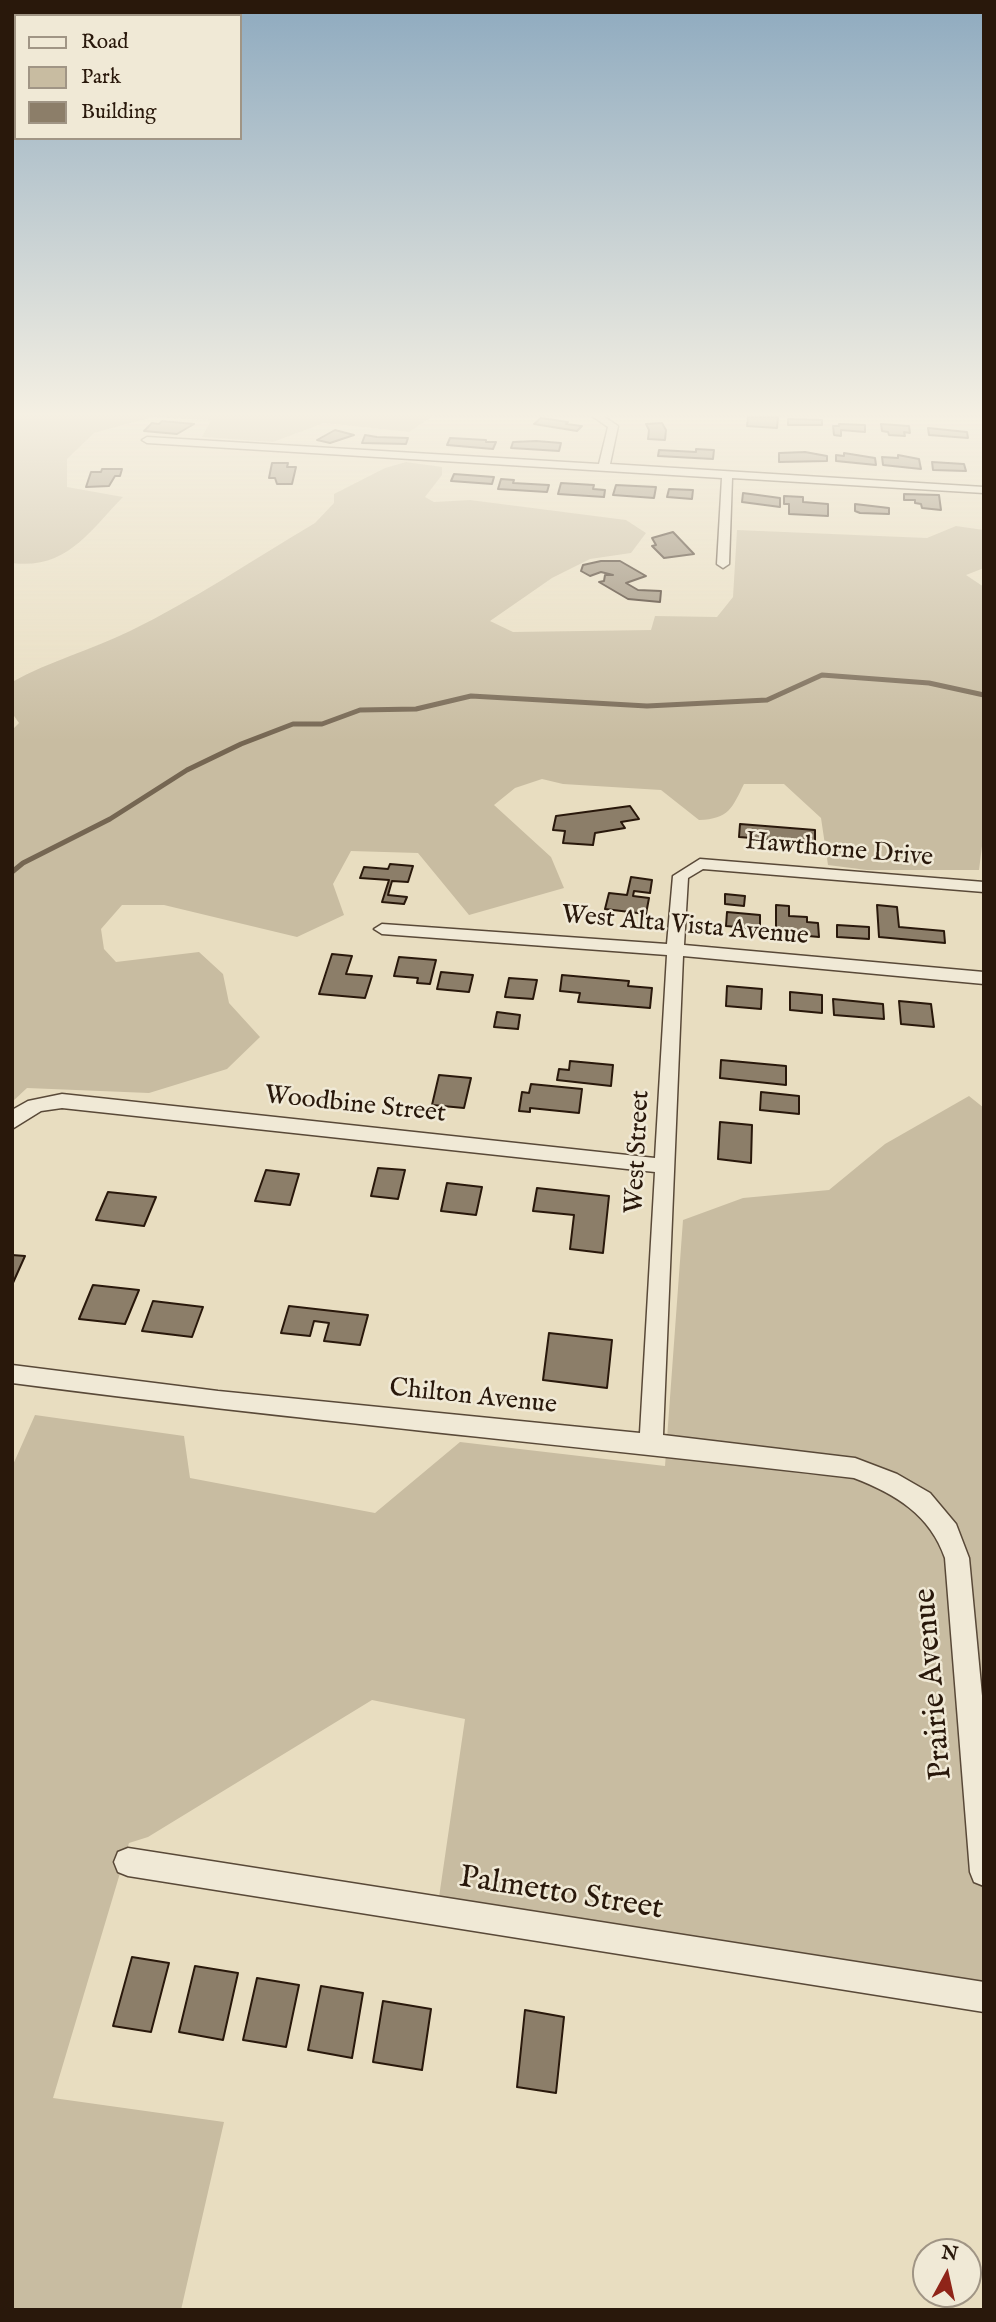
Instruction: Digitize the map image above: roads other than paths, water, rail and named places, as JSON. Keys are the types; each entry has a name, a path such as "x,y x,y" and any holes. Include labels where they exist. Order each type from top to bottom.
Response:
{"street":[{"path":"723,564 725,524"},
{"name":"Hawthorne Drive","path":"692,868 700,864 984,887"},
{"name":"West Street","path":"651,1444 678,890 681,876 692,868"},
{"name":"West Alta Vista Avenue","path":"382,929 676,950 984,978"},
{"name":"Woodbine Street","path":"12,1122 16,1116 41,1102 76,1102 664,1166"},
{"name":"Chilton Avenue","path":"12,1374 218,1401 651,1444 855,1468 888,1481 922,1501"},
{"name":"Prairie Avenue","path":"922,1501 948,1532 957,1558 984,1872"},
{"name":"Palmetto Street","path":"128,1862 984,1997"}],"waterway":[{"path":"12,872 23,863 110,819 187,770 241,744 293,724 322,724 360,710 416,709 471,696 647,706 767,700 822,675 929,683 984,695"}]}
